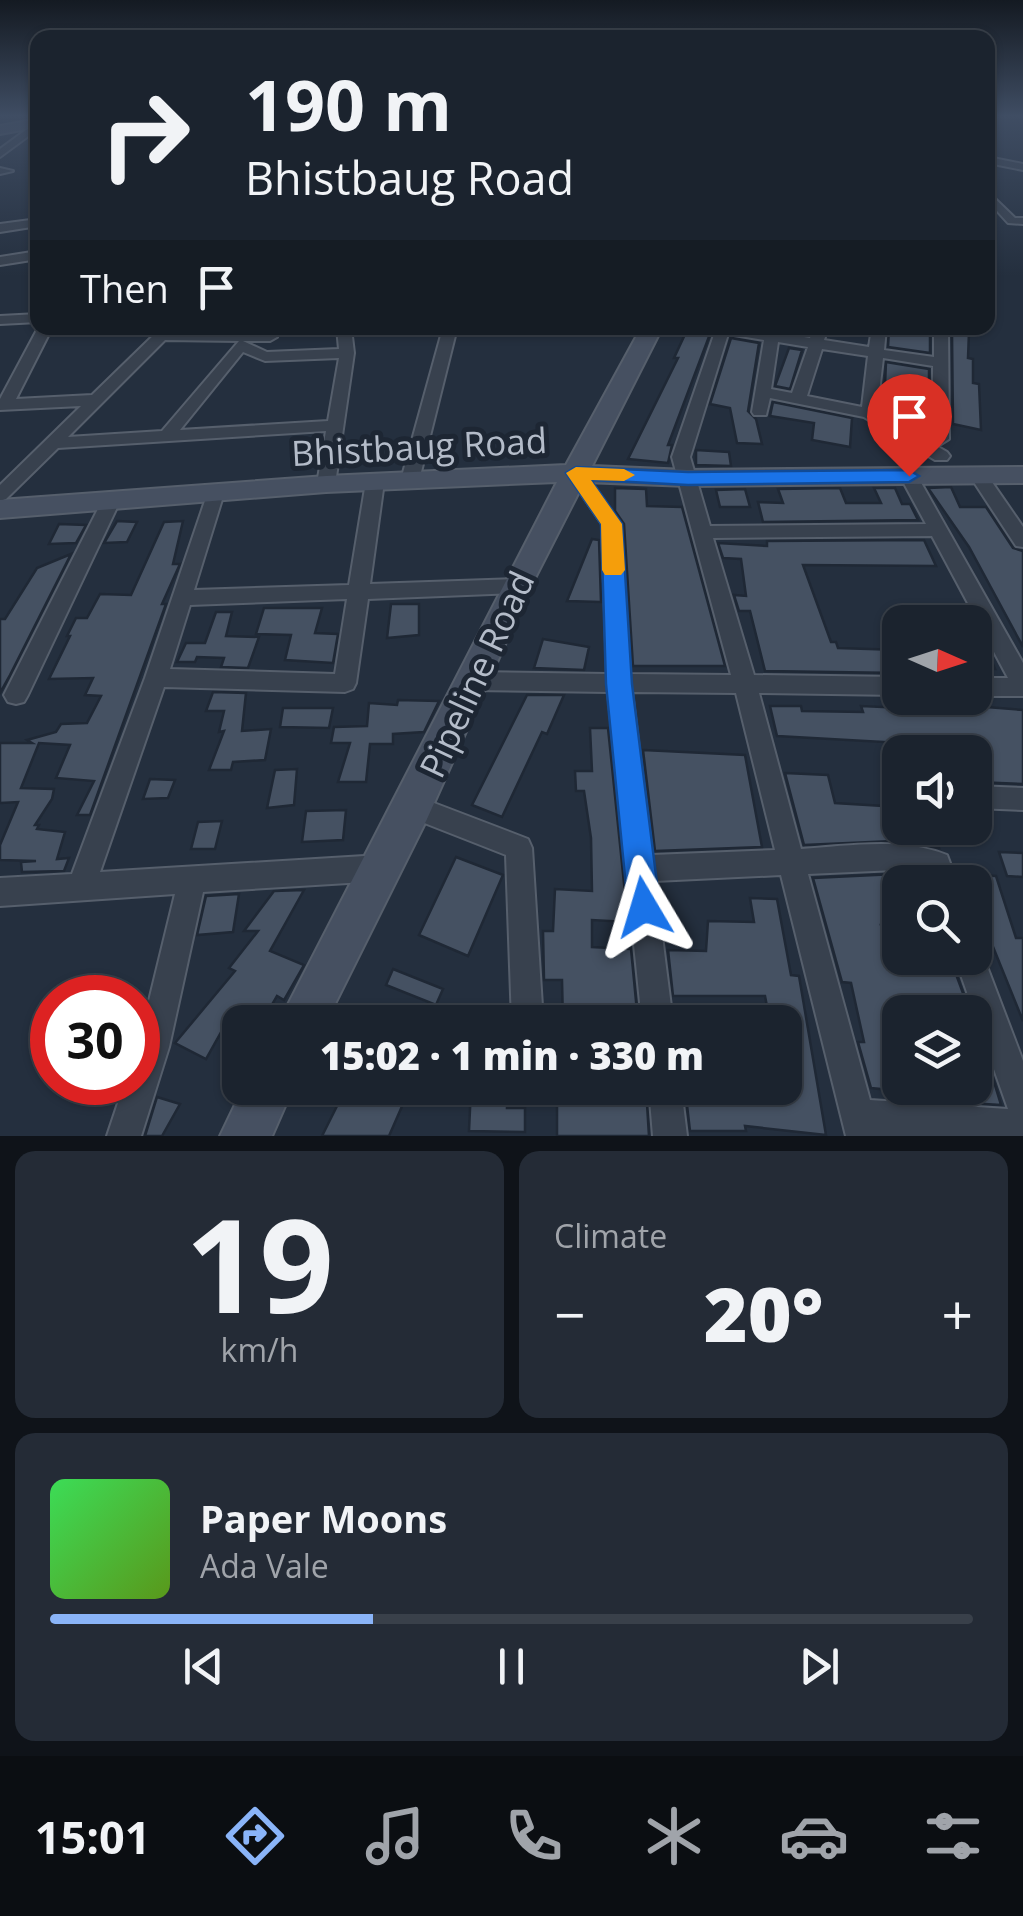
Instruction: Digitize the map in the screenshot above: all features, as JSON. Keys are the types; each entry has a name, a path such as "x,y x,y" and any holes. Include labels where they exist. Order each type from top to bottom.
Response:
{"street":[{"path":"995,206 1012,221 1023,221"},
{"path":"0,228 30,223"},
{"path":"0,264 30,257"},
{"path":"0,264 30,267"},
{"path":"0,320 30,318"},
{"path":"2,405 41,335"},
{"path":"0,495 161,335"},
{"path":"188,335 244,342 270,336"},
{"path":"326,484 348,352 345,335"},
{"path":"410,480 448,335"},
{"name":"Pipeline Road","path":"311,1005 413,806 516,586 647,335"},
{"path":"718,335 681,457 746,685 862,1126 1023,1127"},
{"path":"760,412 772,335"},
{"path":"798,399 819,335 875,352 941,363"},
{"path":"869,413 878,335"},
{"path":"940,466 942,335"},
{"path":"244,342 265,357 348,352"},
{"path":"166,436 244,342"},
{"path":"763,392 941,427"},
{"path":"2,405 96,400"},
{"path":"869,413 940,466"},
{"path":"53,443 334,426"},
{"name":"Bhistbaug Road","path":"0,509 326,484 576,473 688,478 909,476 940,466 979,476 1023,475"},
{"path":"576,473 611,524 619,684 655,1005"},
{"path":"909,476 1023,686 992,687"},
{"path":"979,476 1023,540"},
{"path":"156,678 345,683 375,482"},
{"path":"82,887 216,492"},
{"path":"16,695 111,500"},
{"path":"703,532 938,530"},
{"path":"182,598 516,586"},
{"path":"471,681 882,686"},
{"path":"992,798 1023,799"},
{"path":"413,806 519,848 527,1005"},
{"path":"640,868 896,858 937,865"},
{"path":"0,892 381,868"},
{"path":"124,1136 152,1047 192,881"},
{"path":"976,975 1023,1104"},
{"path":"245,1136 260,1105"},
{"path":"666,1105 670,1136"}],"building":[{"path":"685,335 710,335 668,445 672,445 668,463 628,459 678,358 674,358"},
{"path":"889,335 930,335 930,353 888,347"},
{"path":"952,335 969,335 973,383 979,384 981,430 953,424"},
{"path":"731,338 759,343 748,411 756,419 762,444 737,443 730,408 710,404"},
{"path":"789,348 802,350 790,389 775,386"},
{"path":"886,362 929,369 929,390 922,414 884,407"},
{"path":"773,402 852,418 850,447 812,440 814,423 770,416"},
{"path":"696,450 729,452 731,466 696,465"},
{"path":"951,487 960,507 986,507 1013,548 1023,551 1023,647 969,547 928,488"},
{"path":"615,488 646,489 647,506 682,507 725,666 633,666 624,524 615,511"},
{"path":"840,488 846,503 881,503 874,488 895,488 902,504 910,504 918,520 763,522 758,502 783,503 778,489"},
{"path":"745,489 750,507 720,507 716,490"},
{"path":"117,521 137,522 127,542 104,543"},
{"path":"183,521 173,564 180,564 162,604 166,604 90,815 77,815 94,781 56,778 70,745 39,743 21,788 54,789 35,825 39,825 37,829 65,832 57,859 69,858 64,871 22,872 21,862 36,861 0,860 0,845 18,802 0,803 0,743 32,743 27,740 56,732 61,724 87,723 101,696 85,695 93,678 49,679 67,636 76,618 87,618 100,594 131,595 164,522"},
{"path":"59,524 86,525 76,543 49,544"},
{"path":"592,539 599,540 601,602 567,601"},
{"path":"924,540 936,566 803,565 831,642 836,642 838,648 882,649 882,673 765,671 750,611 739,611 734,595 746,596 741,559 723,558 718,543 767,546 767,541"},
{"path":"71,554 0,693 0,619 5,619 37,568"},
{"path":"391,604 419,604 419,635 387,638"},
{"path":"264,608 322,608 315,633 338,634 333,663 285,660 291,635 256,634"},
{"path":"216,612 232,612 226,636 259,637 248,668 221,667 224,658 197,657 195,662 177,662 186,643 205,643"},
{"path":"543,639 589,647 584,670 534,668"},
{"path":"213,692 246,693 242,731 271,729 265,760 233,762 231,770 209,770 224,731 219,732 224,711 206,711"},
{"path":"527,695 564,695 502,817 472,805"},
{"path":"398,700 439,701 424,732 393,734 393,744 370,744 366,782 338,782 350,743 331,743 334,727 367,726 369,703 397,705"},
{"path":"770,706 863,712 861,706 882,707 882,715 992,715 992,708 1023,710 1023,784 992,783 992,735 882,735 882,742 777,736"},
{"path":"283,708 333,708 329,728 280,727"},
{"path":"590,728 608,728 628,922 592,920 592,947 631,949 636,1005 563,1005 562,980 544,980 543,931 553,931 555,889 592,891 591,838 584,791 576,791 575,771 592,771"},
{"path":"643,750 745,755 762,847 655,851"},
{"path":"297,769 294,805 267,808 275,770"},
{"path":"785,773 828,775 835,803 882,806 882,841 804,845"},
{"path":"150,779 175,780 168,798 143,799"},
{"path":"346,810 343,840 302,842 306,811"},
{"path":"222,821 215,849 191,849 198,822"},
{"path":"999,852 1023,853 1023,877 1007,876"},
{"path":"456,857 503,875 468,956 419,935"},
{"path":"882,875 882,975 956,975 964,995 882,995 882,1089 871,1088 858,1042 864,1042 851,983 842,982 813,878"},
{"path":"992,876 996,876 1016,938 1023,938 1023,1021 992,944"},
{"path":"304,890 270,951 304,965 284,1000 277,996 272,1005 222,1005 222,1030 206,1059 175,1043 235,971 229,968 258,931 244,931 274,891"},
{"path":"239,894 233,932 197,935 206,896"},
{"path":"750,898 777,899 791,975 799,976 826,1135 745,1126 746,1131 690,1131 687,1105 802,1105 802,1005 767,1005 765,996 673,996 668,950 706,951 708,921 754,922"},
{"path":"393,969 443,989 436,1005 386,985"},
{"path":"992,1075 1001,1105 992,1104"},
{"path":"160,1098 180,1104 162,1136 145,1136"},
{"path":"338,1105 403,1105 389,1136 322,1136"},
{"path":"470,1105 525,1108 525,1132 469,1131"},
{"path":"557,1105 647,1105 649,1136 557,1136"}],"slow traffic":[{"path":"613,570 611,524 576,473 624,475"}],"route":[{"path":"644,907 619,684 611,524 576,473 688,478 909,476"}]}
